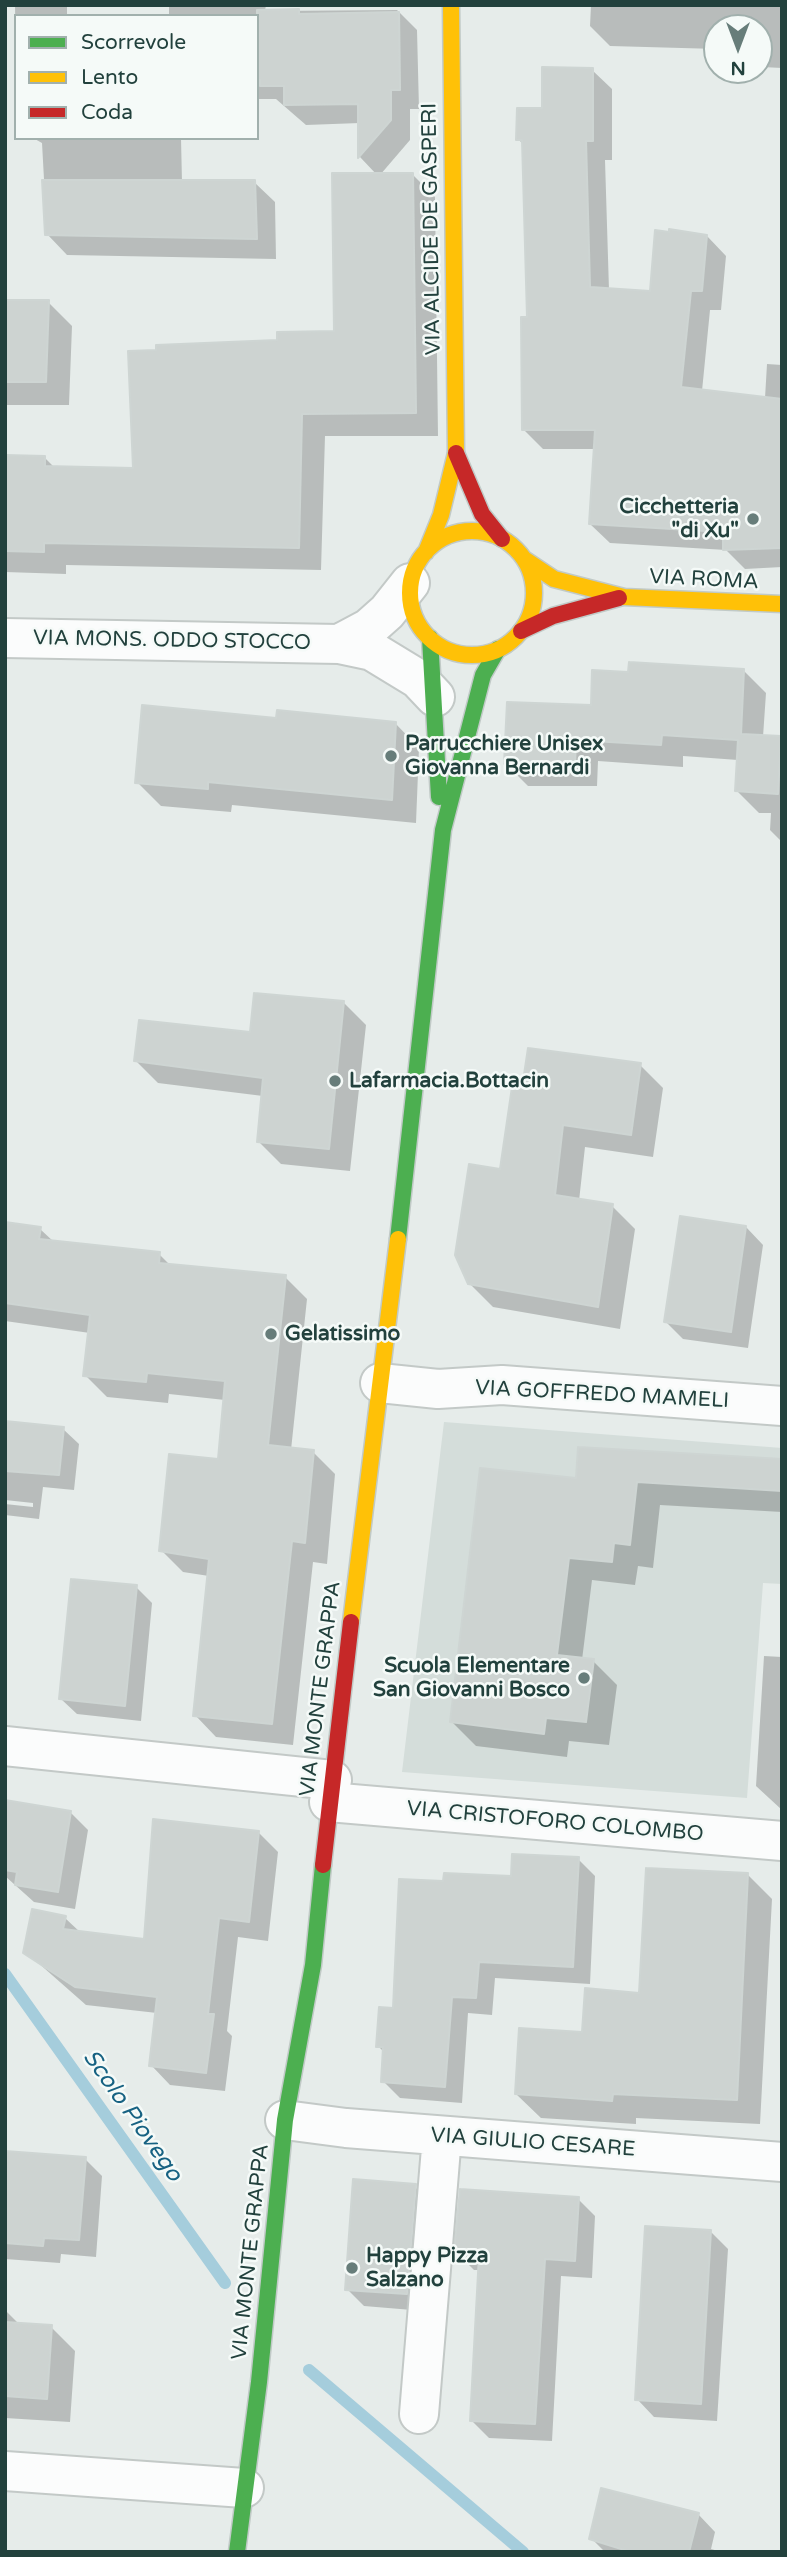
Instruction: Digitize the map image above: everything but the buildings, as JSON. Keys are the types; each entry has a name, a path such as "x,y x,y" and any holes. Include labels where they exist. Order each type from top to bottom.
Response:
{"street":[{"name":"VIA ALCIDE DE GASPERI","path":"418,568 441,514 456,453 451,5"},
{"name":"VIA ALCIDE DE GASPERI","path":"456,453 482,514 502,539"},
{"path":"498,649 484,653 455,652 428,636 412,611 418,568 448,536 476,531 502,539"},
{"name":"VIA ROMA","path":"502,539 524,559 554,579 624,597 782,604"},
{"path":"521,631 529,618 534,588 524,559"},
{"name":"VIA MONS. ODDO STOCCO","path":"5,638 356,648 369,628 387,612 418,568"},
{"name":"VIA ROMA","path":"498,649 521,631 553,616 624,597"},
{"path":"356,648 428,636"},
{"name":"VIA MONTE GRAPPA","path":"428,636 435,697 443,830"},
{"path":"356,648 418,679 435,697"},
{"name":"VIA MONTE GRAPPA","path":"237,2552 259,2382 285,2120 313,1965 330,1791 380,1384 443,830 476,697 483,675 498,649"},
{"name":"VIA GOFFREDO MAMELI","path":"380,1384 438,1389 502,1385 782,1406"},
{"name":"VIA CRISTOFORO COLOMBO","path":"5,1746 330,1791 782,1841"},
{"name":"VIA GIULIO CESARE","path":"285,2120 442,2136 782,2162"},
{"path":"419,2414 442,2136"},
{"path":"5,2471 244,2488"}],"shaded area":[{"name":"Scuola Elementare San Giovanni Bosco","path":"444,1422 782,1448 782,1584 763,1583 747,1798 402,1772"}],"waterway":[{"name":"Scolo Piovego","path":"5,1974 225,2283"},
{"name":"Scolo Piovego","path":"309,2370 523,2552"}],"traffic: fast":[{"path":"430,638 439,797"},
{"path":"398,1239 443,830 483,675 498,649"},
{"path":"237,2552 259,2382 285,2120 313,1965 323,1865"}],"traffic: slow":[{"path":"426,552 441,515 456,453 451,5"},
{"path":"472,531 496,536 515,550 529,569 534,593 529,617 515,636 496,650 472,655 448,650 429,636 415,617 410,593 415,569 429,550 448,536 472,531"},
{"path":"524,559 554,579 624,597 782,604"},
{"path":"351,1622 398,1239"}],"traffic: jam":[{"path":"456,453 482,514 502,539"},
{"path":"521,631 553,616 619,598"},
{"path":"323,1865 351,1622"}],"place":[{"name":"Cicchetteria \"di Xu\"","path":"753,519"},
{"name":"Parrucchiere Unisex Giovanna Bernardi","path":"391,756"},
{"name":"Lafarmacia.Bottacin","path":"335,1081"},
{"name":"Gelatissimo","path":"271,1334"},
{"name":"Scuola Elementare San Giovanni Bosco","path":"584,1678"},
{"name":"Happy Pizza Salzano","path":"352,2268"}]}
